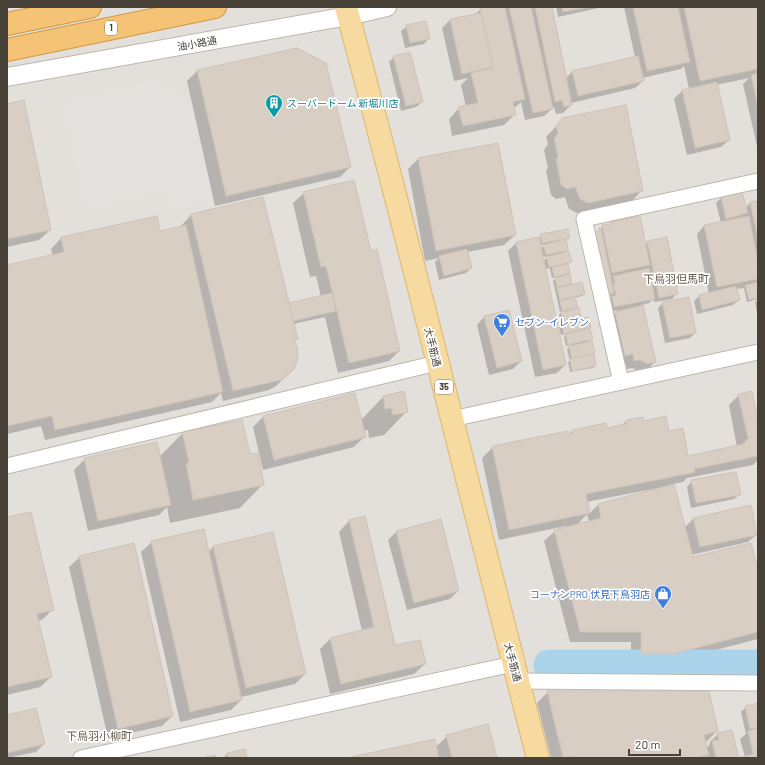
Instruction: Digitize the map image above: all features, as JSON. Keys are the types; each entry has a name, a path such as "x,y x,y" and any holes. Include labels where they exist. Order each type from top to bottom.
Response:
{"highway":[{"path":"7,24 90,7"},
{"path":"210,8 226,7"},
{"name":"1","path":"7,50 210,8"}],"main road":[{"name":"大手筋通","path":"347,11 452,419 515,673 538,758"}],"street":[{"name":"油小路通","path":"7,77 347,11 387,7"},
{"path":"621,382 584,219 758,181"},
{"path":"452,419 758,352"},
{"path":"7,466 437,363"},
{"path":"81,758 515,673 758,683"}],"shaded area":[{"path":"7,7 758,7 758,758 7,758"},
{"path":"153,79 192,100 216,201 170,212 166,193 85,212 59,101"}],"building":[{"path":"505,7 525,99 513,102 516,115 463,126 458,107 478,103 471,73 493,68 480,8"},
{"path":"509,7 531,7 553,109 533,113"},
{"path":"535,7 552,7 572,105 564,107 562,100 555,102"},
{"path":"562,7 589,7 563,12"},
{"path":"633,7 678,7 690,62 647,71"},
{"path":"684,7 758,7 758,69 700,81"},
{"path":"481,13 493,67 462,74 450,19"},
{"path":"426,21 430,39 410,43 406,25"},
{"name":"スーパードーム 新堀川店","path":"297,48 326,63 351,167 226,196 197,70"},
{"path":"410,52 423,102 406,106 393,56"},
{"path":"638,56 644,81 578,96 572,71"},
{"path":"758,73 758,108 751,75"},
{"path":"717,82 730,140 695,148 682,90"},
{"path":"24,100 51,230 7,239 7,104"},
{"path":"626,105 643,191 588,203 580,199 575,187 567,189 561,185 556,159 558,157 554,139 558,133 556,126 562,118"},
{"path":"498,143 516,235 436,251 418,158"},
{"path":"354,180 371,251 377,249 400,351 349,363 326,266 321,267 303,192"},
{"path":"742,192 748,213 726,219 721,197"},
{"path":"263,197 298,339 294,340 297,347 297,362 294,369 281,380 233,391 191,214"},
{"path":"758,201 758,239 750,202"},
{"path":"157,216 160,231 186,225 223,392 55,430 52,416 7,426 7,265 64,252 61,237"},
{"path":"640,216 650,265 612,273 602,225"},
{"path":"749,216 758,262 758,279 717,287 704,225"},
{"path":"599,228 601,228 614,293 610,294 611,299 607,300 593,233 599,231"},
{"path":"568,229 570,238 542,243 540,234"},
{"path":"539,237 566,365 543,370 516,242"},
{"path":"667,237 678,294 659,298 647,241"},
{"path":"566,239 568,250 546,255 543,245"},
{"path":"467,249 472,268 444,276 439,256"},
{"path":"569,251 572,262 549,267 546,257"},
{"path":"568,264 570,273 554,277 552,267"},
{"path":"649,268 655,299 614,307 612,296 616,295 613,284 615,283 613,276"},
{"path":"570,274 572,284 557,287 555,278"},
{"path":"582,282 585,294 560,300 557,288"},
{"path":"758,282 758,298 749,300 745,285"},
{"path":"736,286 740,300 702,310 699,295"},
{"path":"332,293 336,311 293,321 289,303"},
{"path":"575,297 578,307 562,311 560,301"},
{"path":"689,297 696,333 670,338 662,302"},
{"path":"643,305 656,362 647,364 640,360 634,361 633,354 625,356 615,312"},
{"path":"579,308 581,317 563,322 561,312"},
{"path":"509,310 522,361 497,368 484,316"},
{"path":"588,317 591,327 564,334 561,324"},
{"path":"590,328 593,339 568,345 566,334"},
{"path":"592,341 595,353 572,359 569,346"},
{"path":"594,354 596,366 572,371 570,359"},
{"path":"404,391 408,412 393,415 391,408 385,409 383,396"},
{"path":"752,391 758,423 758,456 694,469 695,472 692,473 586,494 590,513 509,530 492,446 568,431 568,434 572,434 572,430 606,423 607,428 626,424 626,420 643,417 644,421 666,416 669,431 683,428 688,456 743,444 748,438 738,394"},
{"path":"355,393 366,437 274,460 263,416"},
{"path":"242,420 250,454 258,453 264,485 193,500 186,464 189,463 182,432"},
{"path":"157,442 171,505 98,521 84,458"},
{"path":"736,472 741,495 696,503 691,480"},
{"path":"674,484 693,557 751,543 758,570 758,632 673,654 641,654 641,632 580,632 554,530 601,518 598,504"},
{"path":"751,505 757,535 700,547 693,518"},
{"path":"31,512 54,610 37,614 52,677 7,687 7,517"},
{"path":"365,516 395,645 420,640 426,664 341,684 330,638 374,627 349,520"},
{"path":"441,519 459,591 414,603 396,531"},
{"path":"204,529 242,700 190,712 151,541"},
{"path":"273,532 306,674 246,688 213,546"},
{"path":"134,543 173,716 118,729 79,556"},
{"path":"547,691 709,691 718,731 704,735 709,755 694,758 574,758 574,756 564,758"},
{"path":"758,703 758,727 750,729 745,706"},
{"path":"36,708 45,744 7,753 7,715"},
{"path":"488,724 497,758 452,758 446,735"},
{"path":"758,728 758,758 739,758 753,754 748,731"},
{"path":"732,730 739,758 716,758 712,741 719,740 717,733"},
{"path":"435,739 439,758 347,758"},
{"path":"245,749 247,758 228,758 227,753"},
{"path":"215,755 216,758 201,758"}],"waterway":[{"path":"549,665 758,665"}],"place":[{"name":"スーパードーム 新堀川店","path":"274,118"},
{"name":"セブン-イレブン","path":"502,337"},
{"name":"コーナンPRO 伏見下鳥羽店","path":"663,609"}],"district":[{"name":"下鳥羽但馬町","path":"676,279"},
{"name":"下鳥羽小柳町","path":"99,736"}]}
